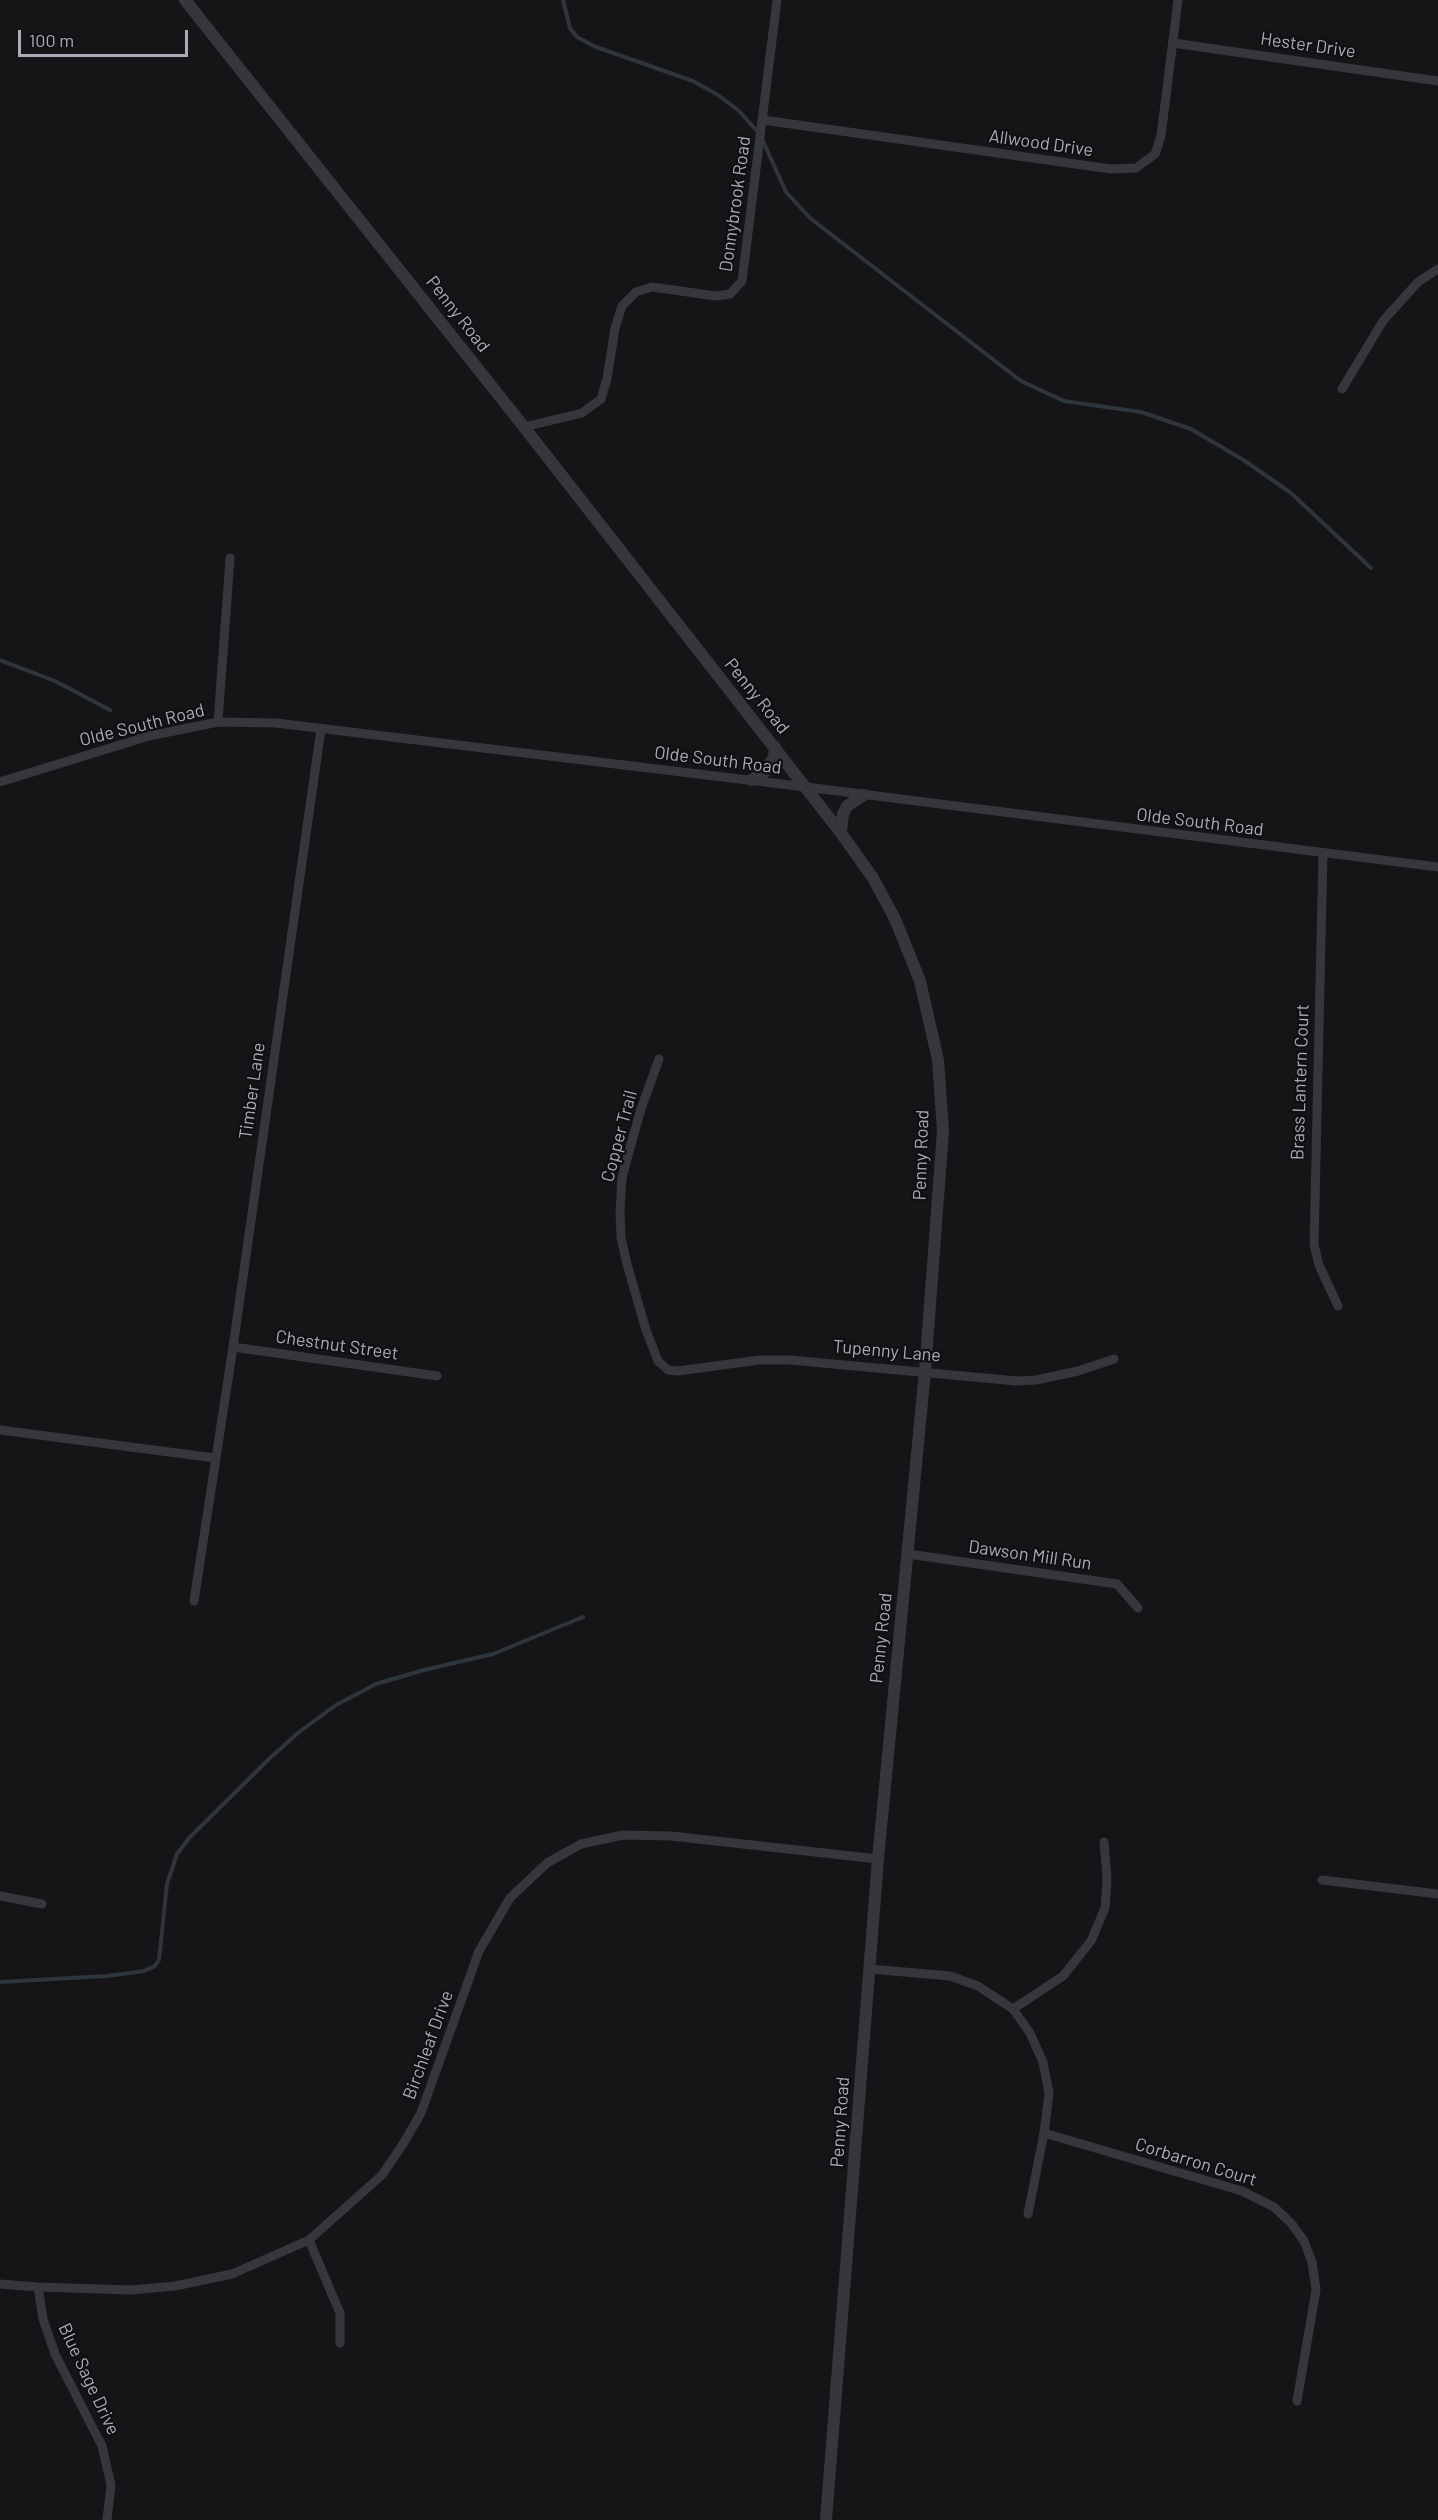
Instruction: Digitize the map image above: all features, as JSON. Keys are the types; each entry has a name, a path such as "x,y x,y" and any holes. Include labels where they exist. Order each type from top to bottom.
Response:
{"street":[{"name":"Penny Road","path":"185,0 524,427 841,833 873,878 895,919 920,981 938,1060 944,1131 925,1371 878,1859 826,2520"},
{"name":"Donnybrook Road","path":"524,427 582,413 601,399 607,379 615,328 622,306 636,292 652,287 716,296 730,294 742,281 777,0"},
{"name":"Allwood Drive","path":"763,120 1111,169 1136,168 1155,154 1161,136 1178,0"},
{"name":"Hester Drive","path":"1173,43 1438,81"},
{"path":"1342,390 1383,321 1418,282 1438,269"},
{"path":"218,722 230,558"},
{"name":"Olde South Road","path":"0,782 149,736 218,722 276,723 1438,867"},
{"name":"Timber Lane","path":"194,1601 321,729"},
{"path":"750,780 765,772 774,757 775,747"},
{"path":"841,833 843,814 847,806 864,795"},
{"name":"Brass Lantern Court","path":"1323,854 1314,1245 1319,1265 1338,1306"},
{"name":"Copper Trail","path":"658,1361 646,1330 627,1264 621,1238 620,1211 622,1178 641,1109 659,1059"},
{"name":"Chestnut Street","path":"232,1347 437,1376"},
{"name":"Tupenny Lane","path":"658,1361 668,1370 678,1371 759,1360 824,1362 1017,1381 1036,1380 1078,1371 1114,1359"},
{"path":"0,1430 215,1458"},
{"name":"Dawson Mill Run","path":"908,1554 1117,1584 1138,1608"},
{"name":"Birchleaf Drive","path":"0,2284 131,2290 175,2286 231,2274 309,2240 382,2175 421,2113 485,1937 510,1898 547,1863 580,1844 623,1835 671,1836 878,1859"},
{"path":"1013,2009 1063,1976 1074,1966 1091,1941 1105,1908 1107,1878 1104,1842"},
{"path":"1322,1880 1438,1894"},
{"path":"0,1896 42,1904"},
{"path":"870,1969 950,1976 978,1986 1013,2009 1030,2033 1043,2062 1049,2092 1044,2133 1028,2214"},
{"name":"Corbarron Court","path":"1044,2133 1242,2191 1274,2207 1291,2223 1304,2241 1312,2262 1316,2290 1297,2401"},
{"path":"309,2240 340,2313 340,2343"},
{"name":"Blue Sage Drive","path":"38,2287 44,2319 55,2354 102,2446 111,2485 107,2520"}],"waterway":[{"path":"563,0 570,28 577,37 596,47 693,81 738,110 758,132"},
{"path":"762,139 786,192 810,218 1021,381 1064,401 1141,412 1191,429 1245,461 1291,493 1371,568"},
{"path":"0,660 55,681 110,710"},
{"path":"0,1982 107,1976 144,1971 155,1966 159,1960 167,1884 177,1854 190,1837 299,1732 336,1705 376,1684 493,1654 583,1617"}]}
